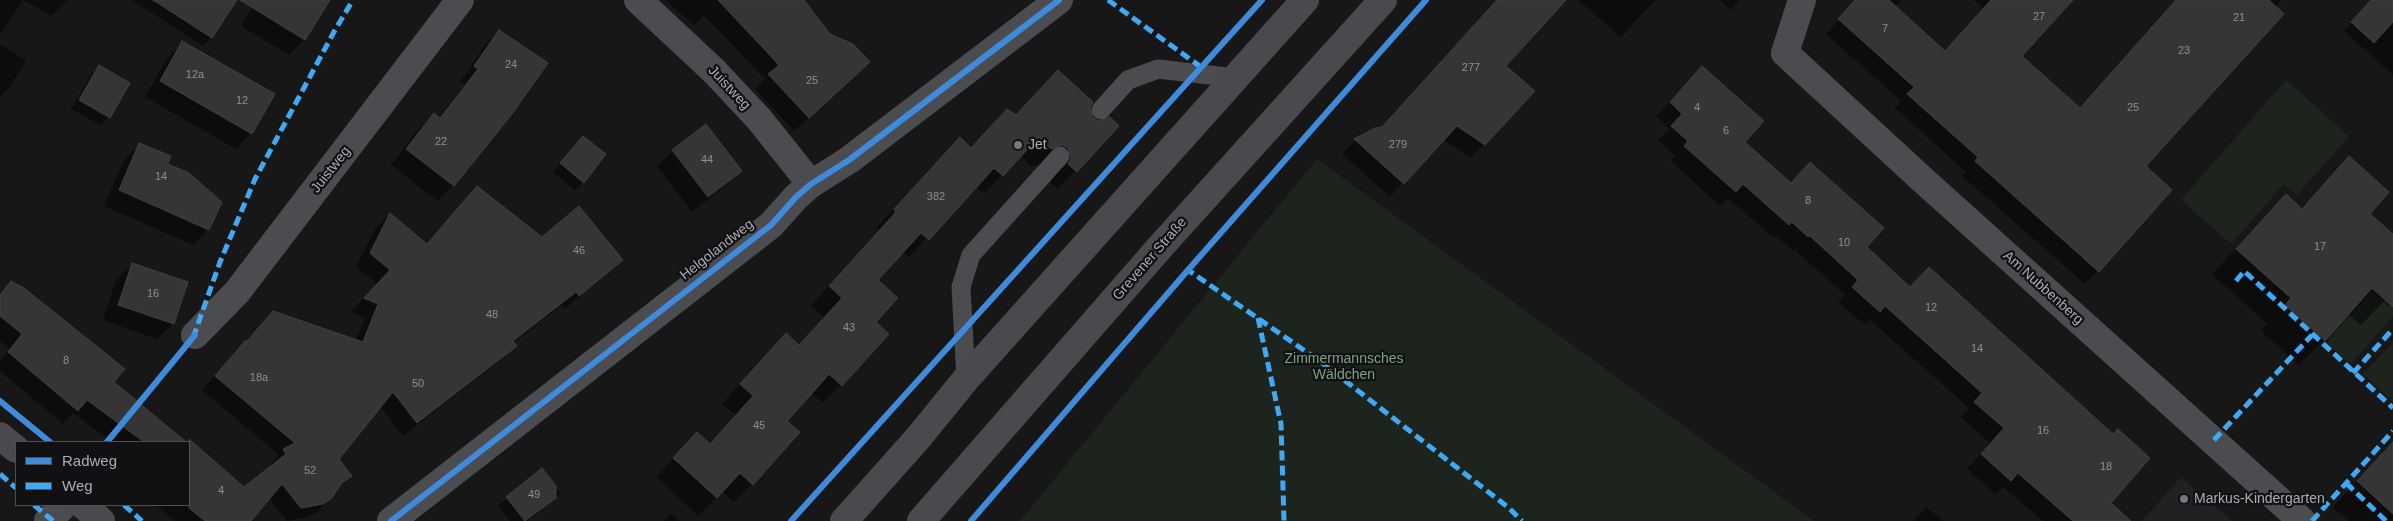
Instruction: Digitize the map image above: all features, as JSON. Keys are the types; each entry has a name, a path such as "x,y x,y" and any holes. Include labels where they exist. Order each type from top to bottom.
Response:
{"main road":[{"path":"844,521 918,438 966,379 1305,0"},
{"name":"Grevener Straße","path":"921,521 1161,246 1383,0"},
{"path":"0,436 15,448"},
{"path":"84,506 101,521"}],"street":[{"name":"Juistweg","path":"195,335 237,292 460,0"},
{"name":"Juistweg","path":"638,0 714,71 759,119 811,184"},
{"name":"Helgolandweg","path":"391,521 771,225 796,197 811,184 849,160 1058,0"},
{"name":"Am Nubbenberg","path":"1802,0 1785,52 1924,182 2302,521"},
{"path":"48,521 63,506"}],"lane":[{"path":"1101,110 1128,80 1158,69 1235,78"},
{"path":"966,379 961,287 971,255 1060,156"}],"shaded area":[{"name":"Markus-Kindergarten","path":"2181,477 2232,521 2142,521"}],"green space":[{"path":"2286,80 2349,136 2297,195 2284,184 2231,244 2181,200"},
{"name":"Zimmermannsches Wäldchen","path":"1317,159 1814,521 1020,521"},
{"path":"2372,291 2389,307 2393,303 2393,316 2351,364 2326,343"},
{"path":"2393,342 2393,402 2363,374"}],"building":[{"path":"153,0 237,0 212,38"},
{"path":"240,0 330,0 305,40"},
{"path":"718,0 804,0 830,34 853,44 870,62 809,118 768,74 779,65"},
{"path":"1497,0 1566,0 1506,66 1535,91 1485,145 1457,126 1404,184 1354,139 1375,128 1382,127"},
{"path":"1855,0 1889,0 1945,51 1991,0 2073,0 2022,56 2080,108 2176,0 2269,0 2284,14 2146,166 2172,190 2099,272 1975,161 1978,157 1907,94 1914,87 1838,19"},
{"path":"2371,0 2393,0 2393,22 2374,43 2351,22"},
{"path":"499,30 548,63 512,114 454,186 406,149 434,113 440,118 478,69 474,66"},
{"path":"182,41 275,94 252,134 160,81"},
{"path":"99,65 130,83 110,118 79,100"},
{"path":"1702,66 1764,121 1745,142 1791,183 1810,162 1884,228 1867,247 1910,287 1929,267 2113,434 2118,429 2150,458 2111,503 2131,521 2073,521 2018,473 2011,481 1981,454 2004,428 1974,402 1982,393 1885,306 1880,312 1852,287 1858,280 1810,236 1808,237 1792,222 1789,225 1743,184 1736,192 1684,146 1688,141 1671,126 1682,114 1670,102"},
{"path":"1058,70 1093,102 1090,108 1093,118 1099,121 1110,117 1119,126 1077,172 1068,164 1071,158 1068,148 1062,145 1051,149 1039,137 1003,176 994,168 929,240 921,233 878,280 898,298 876,322 889,334 842,386 829,374 787,421 800,432 753,485 740,473 717,498 673,458 697,432 710,444 753,396 740,384 786,333 799,345 842,298 829,286 896,212 894,209 960,137 971,148 1007,109 1016,115"},
{"path":"706,124 742,171 708,197 672,150"},
{"path":"583,136 606,154 584,183 560,163"},
{"path":"139,143 171,156 168,164 189,173 222,202 209,230 119,190"},
{"path":"2349,156 2389,192 2370,214 2393,234 2393,307 2372,288 2325,341 2285,305 2291,298 2236,249 2286,194 2302,209"},
{"path":"477,186 542,237 579,206 623,260 579,296 576,292 513,341 517,346 417,423 393,392 339,459 352,476 342,483 331,499 323,504 301,508 282,484 251,521 205,521 189,508 189,439 244,487 286,454 283,449 295,443 215,376 245,341 273,311 363,342 378,304 364,298 390,270 370,253 390,213 427,244"},
{"path":"132,263 188,282 174,324 118,305"},
{"path":"11,281 24,288 125,369 114,382 185,441 143,441 87,400 78,411 8,352 22,334 0,316 0,295"},
{"path":"2393,442 2393,514 2357,481"},
{"path":"542,468 556,486 556,498 525,521 506,497"}],"marked path":[{"path":"193,338 220,262 255,179 353,0"},
{"path":"1108,0 1201,67"},
{"path":"1186,273 1188,270 1321,362 1509,508 1522,521"},
{"path":"2236,281 2244,271 2393,408"},
{"path":"1258,318 1281,424 1284,521"},
{"path":"2353,373 2393,329"},
{"path":"2214,440 2312,335"},
{"path":"2312,521 2393,431"},
{"path":"0,474 15,487"},
{"path":"2346,483 2386,521"},
{"path":"35,506 53,521"},
{"path":"125,506 142,521"}],"cycle path":[{"path":"391,521 771,225 796,197 811,184 849,160 1059,0"},
{"path":"791,521 1262,0"},
{"path":"971,521 1188,270 1426,0"},
{"path":"108,441 195,335"},
{"path":"0,401 49,441"}],"place":[{"name":"Jet","path":"1018,145"},
{"name":"Markus-Kindergarten","path":"2184,499"}]}
